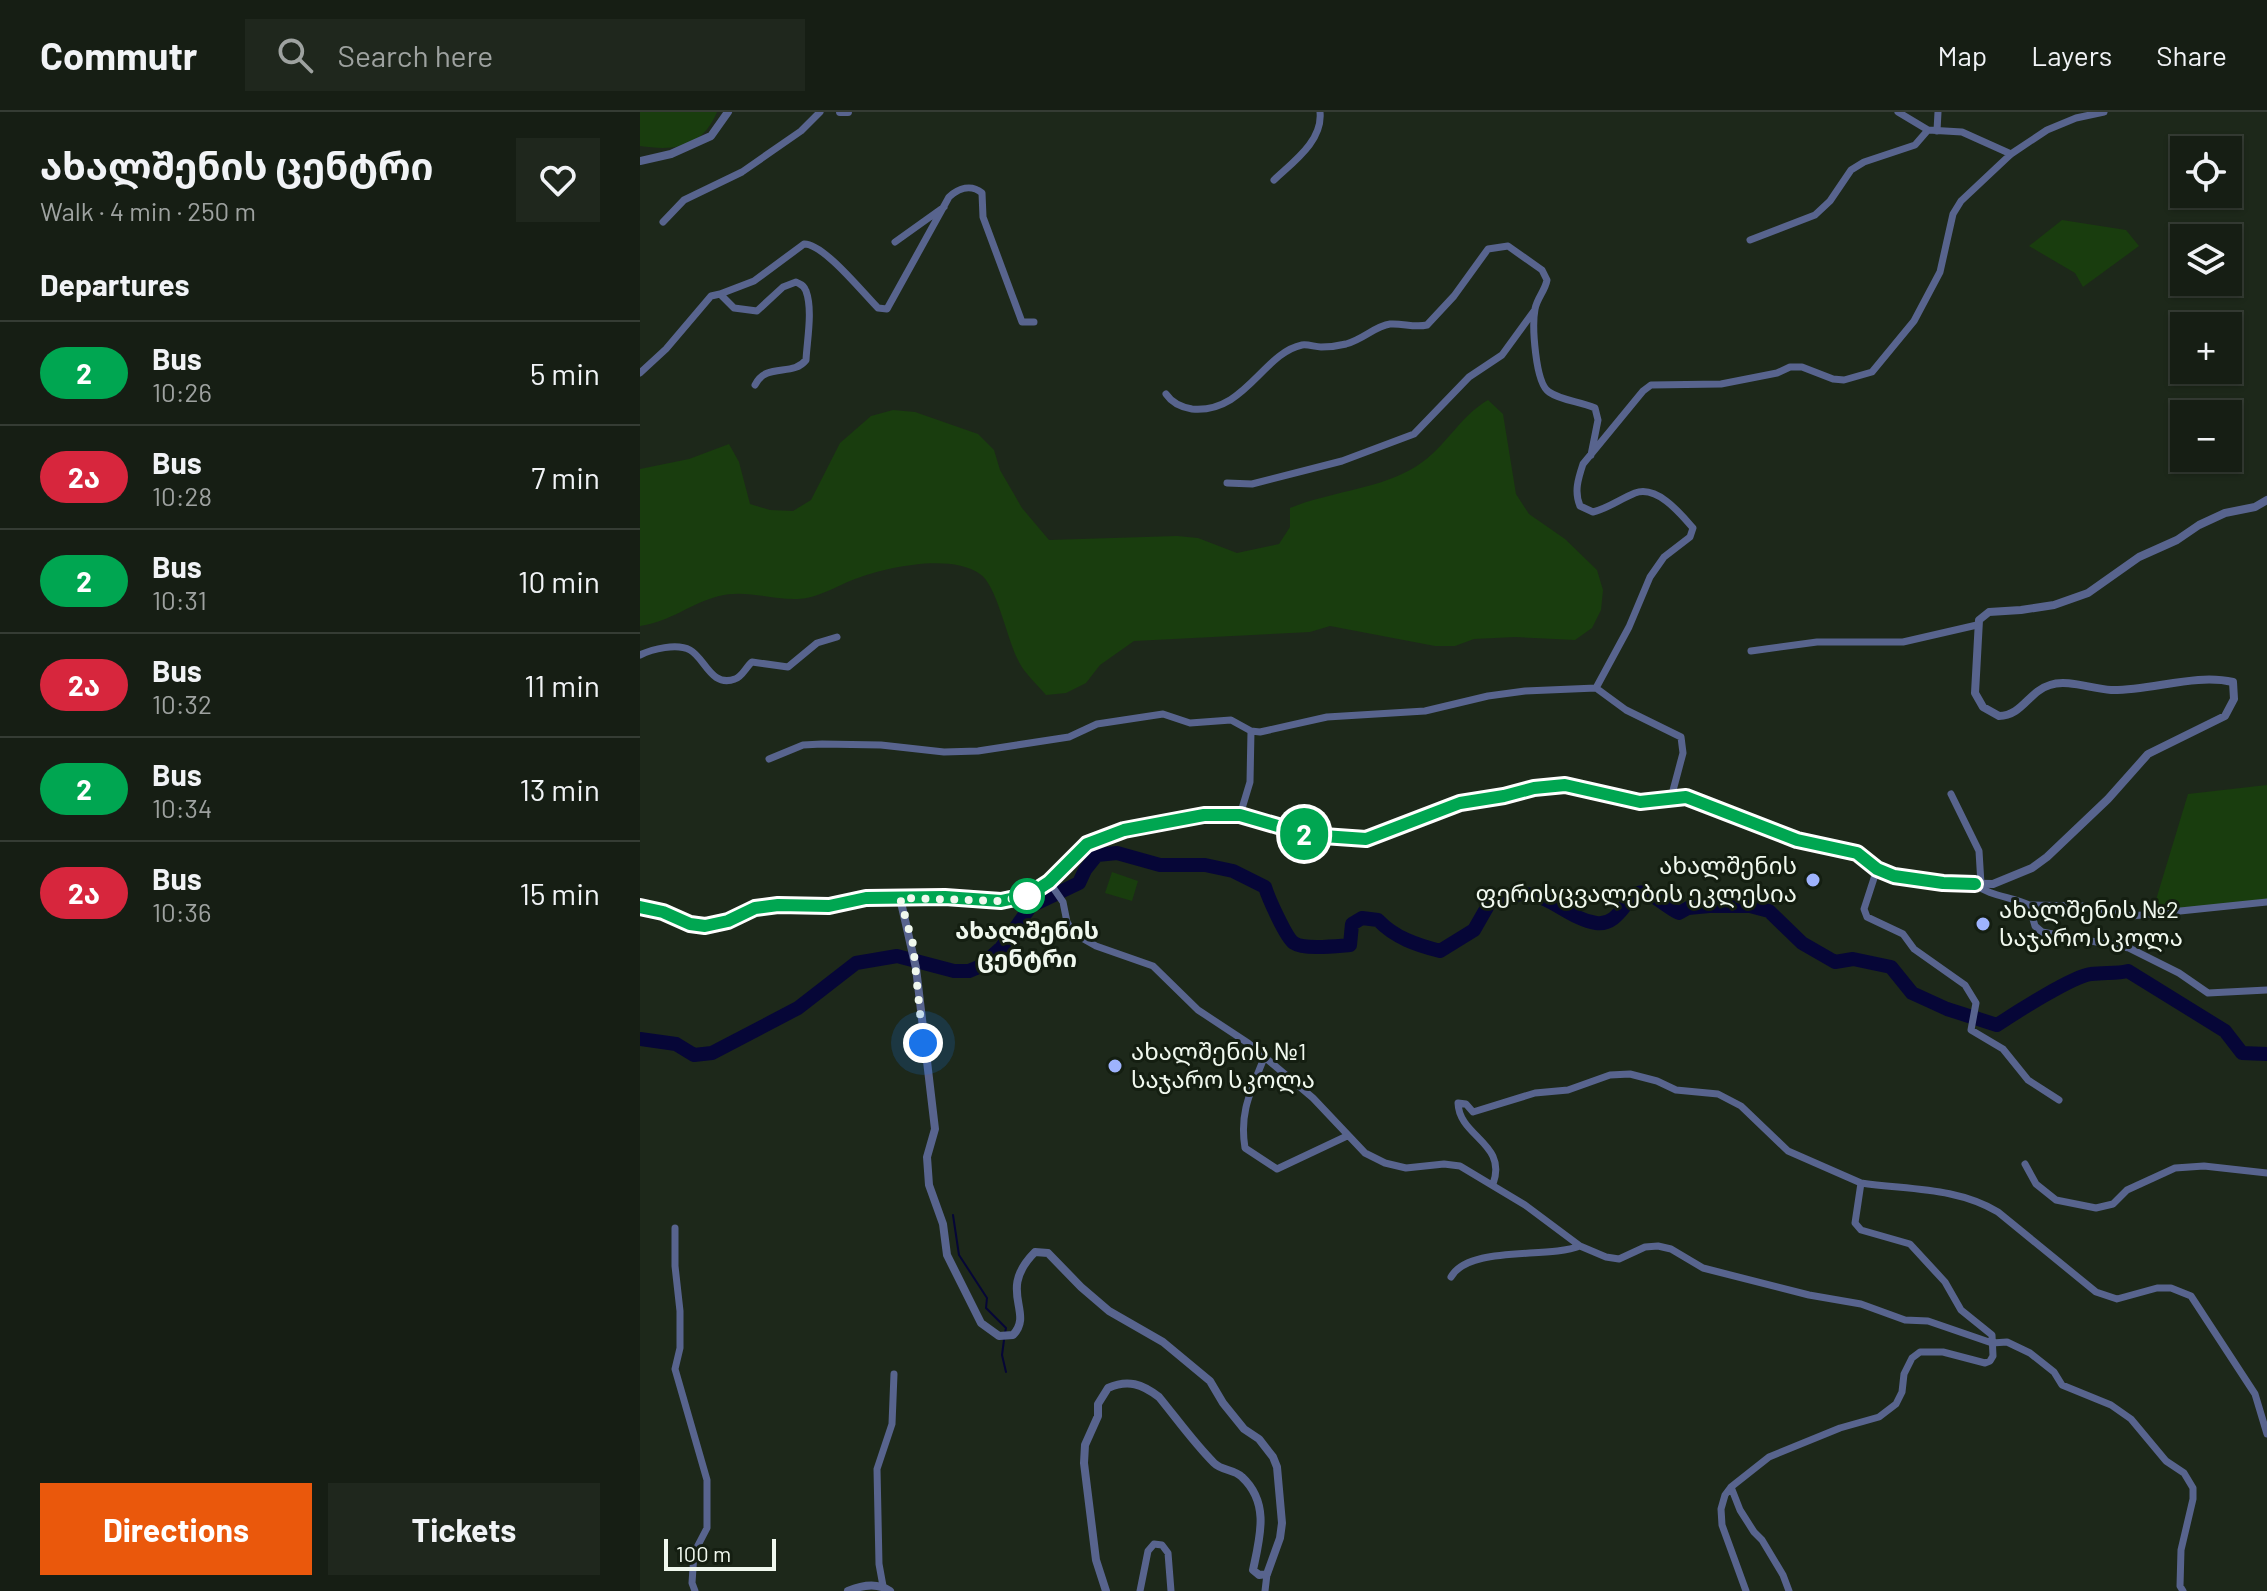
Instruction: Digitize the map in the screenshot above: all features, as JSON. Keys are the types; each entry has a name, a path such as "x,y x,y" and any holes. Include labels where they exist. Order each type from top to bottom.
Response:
{"street":[{"path":"640,161 671,154 711,136 728,112"},
{"path":"663,222 684,200 742,172 801,131 820,112"},
{"path":"840,112 848,112"},
{"path":"1274,180 1314,140 1321,123 1320,112"},
{"path":"1898,112 1933,130 1962,132 2011,154"},
{"path":"1750,240 1815,215 1830,201 1851,170 1864,162 1915,145 1933,130 1938,112"},
{"path":"1596,688 1629,627 1650,577 1664,557 1690,537 1693,528 1680,512 1650,492 1640,491 1593,512 1580,506 1576,497 1583,464 1643,391 1651,385 1721,384 1777,373 1790,367 1802,367 1844,380 1872,372 1914,321 1940,272 1953,214 1961,201 2011,154 2064,122 2104,112"},
{"path":"640,373 666,349 711,296 754,281 804,244 811,244 826,255 878,308 887,309 949,197 964,187 982,193 983,217 1022,322 1034,322"},
{"path":"895,242 946,206"},
{"path":"1166,394 1179,406 1205,409 1227,402 1249,386 1275,360 1303,345 1343,345 1366,338 1378,327 1394,323 1416,328 1427,325 1454,296 1488,249 1508,246 1542,270 1547,280 1535,310 1502,355 1469,377 1414,434 1342,461 1252,484 1227,483"},
{"path":"720,294 734,308 757,311 790,283 802,284 806,290 806,360 800,366 767,371 759,376 755,385"},
{"path":"1535,310 1539,375 1545,390 1595,408 1598,420 1590,458"},
{"path":"640,907 705,926 767,906 829,906 866,898 1001,901 1029,895 1050,884 1087,844 1124,830 1204,815 1240,815 1309,835 1366,839 1460,803 1565,785 1640,802 1686,797 1797,840 1857,853 1877,869 1894,876 1978,884 2009,879 2047,857 2108,799 2148,754 2225,716 2234,699 2233,682 2193,681 2133,690 2057,684 2037,691 2014,713 1999,716 1983,707 1975,693 1979,620 1989,612 2054,605 2088,593 2139,557 2177,540 2199,525 2225,513 2255,507 2267,500"},
{"path":"1751,651 1817,642 1903,642 1977,625"},
{"path":"640,655 675,648 690,650 710,673 717,678 731,680 737,679 752,662 788,667 817,643 837,637"},
{"path":"769,759 803,745 822,744 881,745 944,752 978,751 1069,737 1097,724 1163,714 1190,723 1231,720 1251,731 1275,730 1327,717 1425,711 1525,691 1596,688 1626,710 1681,737 1683,753 1671,798"},
{"path":"1240,815 1250,782 1251,731"},
{"path":"1951,794 1979,851 1978,884 1986,893 2014,898 2029,905 2082,906 2132,916 2267,902"},
{"path":"1877,869 1864,909 1867,917 1903,934 1914,949 1965,985 1976,1003 1971,1030 2003,1049 2028,1080 2059,1100"},
{"path":"1050,884 1060,897 1073,933 1091,944 1153,966 1198,1010 1248,1043 1313,1098 1365,1153 1385,1163 1406,1168 1444,1164 1460,1166 1525,1205 1580,1246 1606,1257 1619,1259 1645,1247 1658,1246 1671,1249 1703,1268 1809,1295 1861,1304 1905,1320 1928,1321 1992,1343 2007,1342 2030,1353 2054,1372 2062,1385 2111,1405 2131,1419 2166,1461 2184,1473 2193,1488 2193,1499 2181,1550 2180,1586 2183,1591"},
{"path":"900,898 913,944 935,1129 927,1157 929,1185 943,1224 947,1255 981,1323 999,1336 1013,1335 1018,1330 1022,1317 1015,1297 1015,1283 1022,1267 1035,1252 1048,1253 1109,1311 1163,1342 1210,1381 1223,1403 1244,1429 1259,1439 1277,1467 1282,1523 1265,1591"},
{"path":"2029,905 2035,926 2042,932 2129,948 2179,973 2208,993 2267,990"},
{"path":"1264,1058 1243,1112 1245,1148 1277,1169 1347,1136"},
{"path":"1493,1184 1498,1170 1497,1160 1460,1113 1458,1103 1462,1102 1473,1112 1535,1093 1568,1090 1610,1075 1630,1074 1676,1090 1718,1094 1741,1106 1788,1151 1861,1183 1958,1194 1983,1203 2096,1292 2108,1298 2117,1299 2157,1288 2171,1288 2191,1296 2255,1394 2267,1434"},
{"path":"2025,1164 2036,1184 2056,1200 2096,1208 2113,1204 2127,1190 2175,1168 2204,1166 2267,1173"},
{"path":"1746,1591 1722,1525 1721,1509 1731,1487 1769,1457 1840,1428 1879,1417 1896,1404 1902,1392 1904,1374 1912,1358 1920,1352 1943,1352 1985,1363 1993,1356 1992,1335 1961,1310 1945,1282 1910,1244 1861,1230 1855,1223 1861,1183"},
{"path":"675,1228 680,1348 675,1369 707,1480 707,1528 694,1553 692,1583 695,1591"},
{"path":"1451,1277 1454,1270 1484,1257 1564,1252 1580,1246"},
{"path":"848,1591 871,1585 886,1588 879,1564 877,1469 892,1424 894,1374"},
{"path":"1106,1591 1096,1560 1084,1454 1098,1416 1098,1404 1108,1388 1120,1383 1147,1388 1159,1397 1217,1467 1239,1474 1252,1488 1260,1508 1262,1526 1253,1570 1259,1575 1267,1574"},
{"path":"1731,1487 1740,1510 1762,1540 1789,1591"},
{"path":"1140,1591 1148,1551 1154,1544 1162,1545 1168,1553 1171,1591"}],"green space":[{"path":"640,112 717,112 704,133 695,140 665,148 640,146"},
{"path":"2062,220 2126,230 2139,246 2083,287 2075,273 2029,246"},
{"path":"1488,400 1503,414 1516,494 1529,514 1565,539 1597,570 1603,590 1601,610 1592,628 1575,640 1515,637 1474,639 1455,646 1435,646 1330,626 1310,632 1134,641 1100,665 1086,683 1066,693 1046,695 1019,662 986,580 968,568 936,563 884,570 806,598 739,594 719,596 661,621 640,626 640,469 689,459 729,444 739,462 750,504 770,510 793,511 811,500 840,443 871,416 893,410 915,412 978,434 994,450 1000,470 1022,508 1049,540 1177,536 1198,538 1237,553 1279,544 1290,527 1290,508 1396,477 1422,463 1477,407"},
{"path":"2267,785 2267,899 2171,910 2155,903 2188,794"},
{"path":"1112,872 1138,881 1132,901 1105,893"}],"waterway":[{"path":"640,1039 676,1044 694,1055 712,1053 798,1008 856,963 897,956 954,971 969,971 981,966 1001,948 1031,906 1079,883 1097,855 1117,853 1160,865 1205,865 1233,871 1265,887 1291,940 1299,945 1350,945 1352,924 1362,918 1378,920 1399,936 1440,951 1474,930 1490,902 1509,896 1531,895 1586,921 1605,923 1634,896 1646,893 1679,913 1688,908 1709,906 1750,906 1769,911 1802,943 1835,962 1853,959 1891,967 1912,993 1947,1009 1997,1025 2083,976 2128,971 2225,1031 2242,1053 2267,1054"},
{"path":"953,1215 959,1255 987,1298 986,1308 1006,1328 1005,1333"},
{"path":"1004,1340 1002,1355 1006,1372"}],"bus line":[{"name":"2","path":"640,907 705,926 728,921 755,908 778,905 829,906 866,898 945,897 1001,901 1029,895 1049,882 1087,844 1124,830 1204,815 1240,815 1309,835 1366,839 1460,803 1565,785 1640,802 1686,797 1797,840 1857,853 1877,869 1894,876 1975,884"}],"place":[{"name":"ახალშენის ფერისცვალების ეკლესია","path":"1813,880"},
{"name":"ახალშენის ცენტრი","path":"1027,896"},
{"name":"ახალშენის №2 საჯარო სკოლა","path":"1983,924"},
{"name":"ახალშენის №1 საჯარო სკოლა","path":"1115,1066"}],"route":[{"path":"923,1043 913,944 900,898 1001,901 1027,896"}]}
